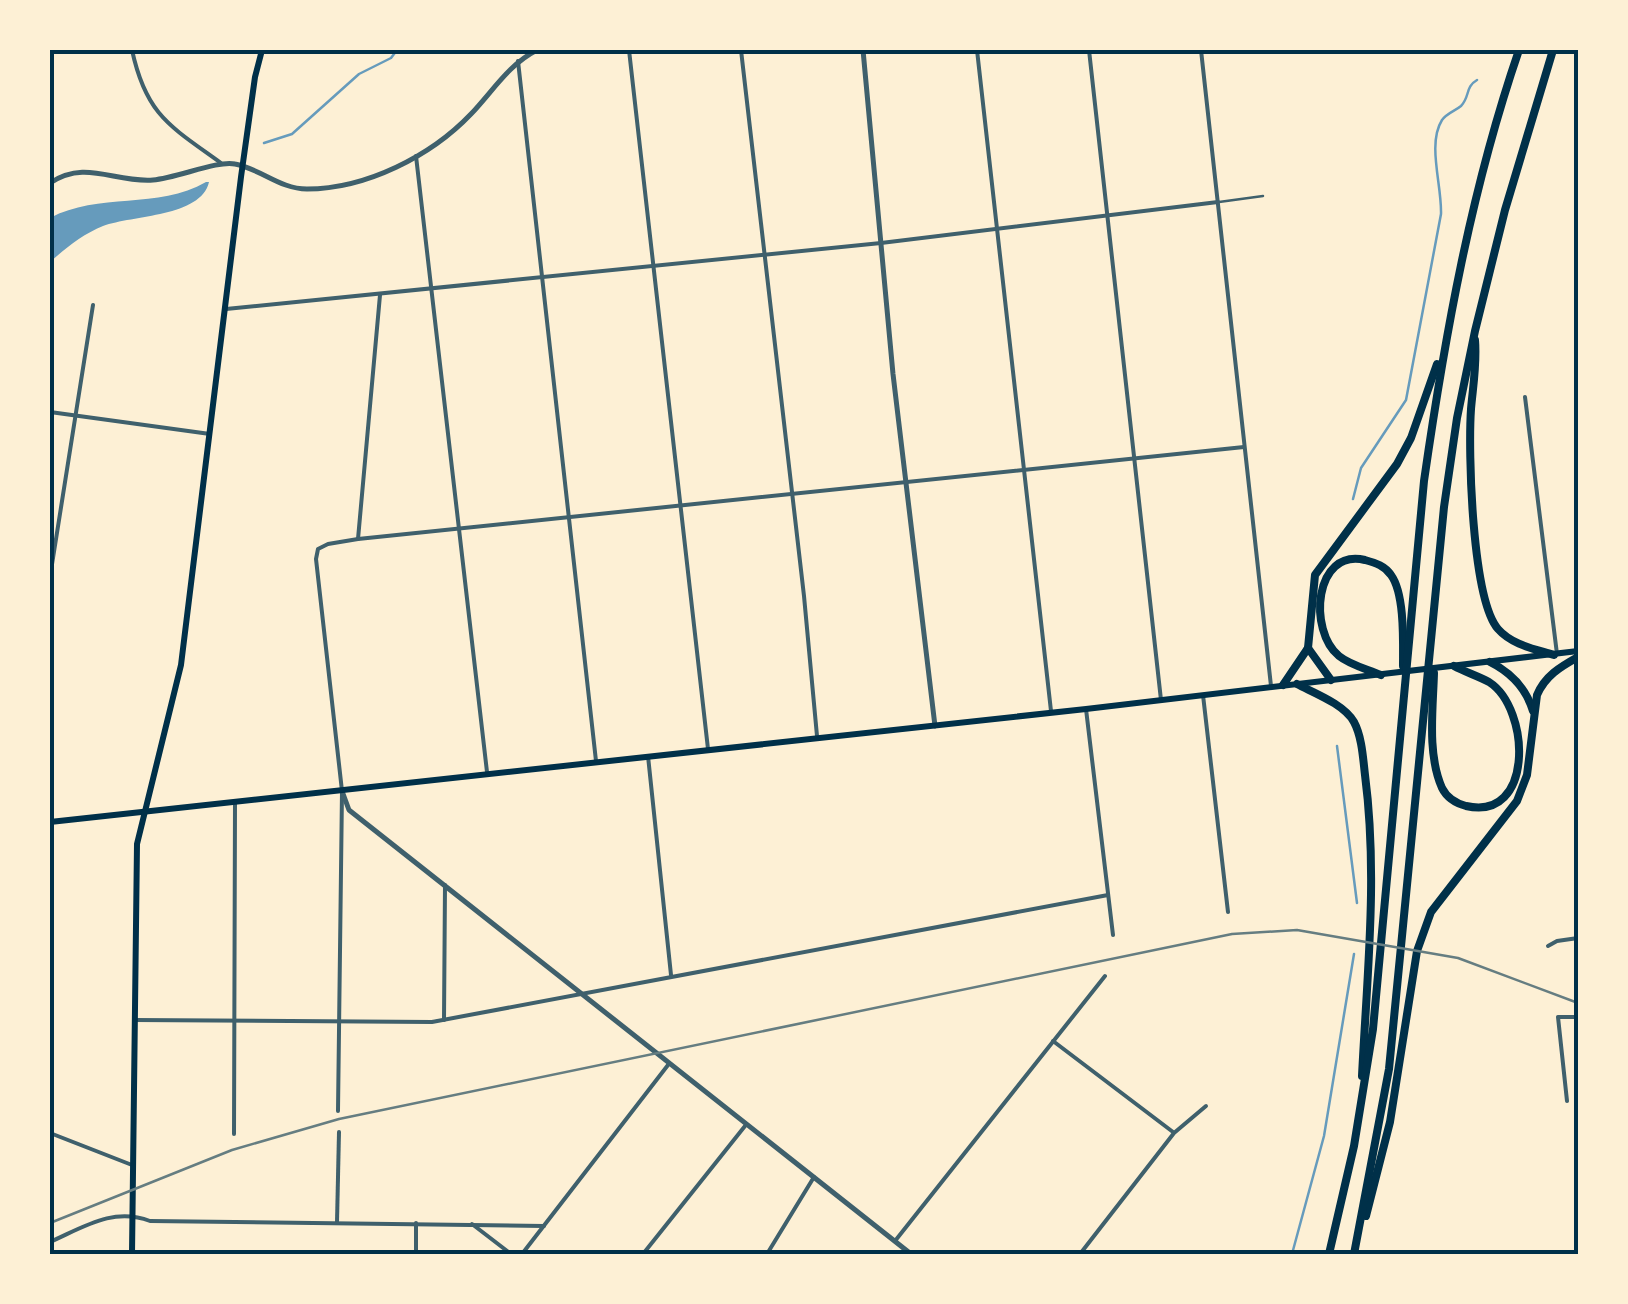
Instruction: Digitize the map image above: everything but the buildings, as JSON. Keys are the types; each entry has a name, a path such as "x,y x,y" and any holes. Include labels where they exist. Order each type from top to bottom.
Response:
{"highway":[{"path":"1329,1254 1359,1119 1373,1028 1424,481 1445,342 1465,239 1519,50"},
{"path":"1354,1254 1379,1135 1388,1069 1448,476 1475,331 1504,210 1553,50"},
{"path":"1475,331 1472,486 1482,585 1497,628 1522,645 1555,654"},
{"path":"1283,686 1308,648 1314,575 1396,464 1410,438 1445,342"},
{"path":"1381,674 1340,658 1324,632 1320,596 1330,574 1342,562 1358,558 1377,563 1394,578 1402,640 1404,706"},
{"path":"1435,614 1432,725 1438,776 1447,797 1456,803 1483,808 1507,796 1515,782 1515,721 1504,696 1490,683 1454,666"},
{"path":"1308,648 1331,680"},
{"path":"1354,1254 1378,1180 1417,951 1426,925 1439,900 1517,801 1527,775 1537,695 1542,683 1578,654"},
{"path":"1490,662 1509,672 1522,687 1532,707 1533,726"},
{"path":"1296,684 1354,720 1362,750 1373,876 1359,1119"}],"main road":[{"path":"132,1254 137,844 181,665 241,177 262,50"},
{"path":"50,822 1578,654"}],"street":[{"path":"132,50 146,98 171,126 220,163"},
{"path":"50,184 74,171 151,180 189,175 220,163 243,166 293,189 351,183 416,156 470,115 518,61 536,50"},
{"path":"630,50 708,749"},
{"path":"740,50 817,739"},
{"path":"862,50 905,482 935,726"},
{"path":"977,50 1051,712"},
{"path":"1089,50 1162,700"},
{"path":"1201,50 1271,687"},
{"path":"518,61 596,761"},
{"path":"416,156 488,774"},
{"path":"226,309 880,243 1218,202"},
{"path":"358,539 380,295"},
{"path":"50,577 93,305"},
{"path":"1525,397 1555,654"},
{"path":"50,412 210,434"},
{"path":"338,1111 342,791 316,560 318,549 358,539 1244,447"},
{"path":"1204,695 1228,912"},
{"path":"1086,709 1112,935"},
{"path":"648,756 672,976"},
{"path":"342,791 350,810 907,1253"},
{"path":"234,1134 235,803"},
{"path":"444,885 444,1020"},
{"path":"134,1020 444,1020 1108,896"},
{"path":"1548,946 1578,938"},
{"path":"895,1241 1104,976"},
{"path":"1568,1101 1558,1017 1578,1017"},
{"path":"1053,1041 1174,1133"},
{"path":"522,1254 668,1065"},
{"path":"1080,1254 1174,1133 1206,1106"},
{"path":"642,1254 745,1126"},
{"path":"337,1224 339,1132"},
{"path":"50,1133 132,1165"},
{"path":"766,1254 814,1178"},
{"path":"50,1242 117,1214 150,1220 544,1226"},
{"path":"416,1223 416,1254"},
{"path":"472,1224 511,1254"}],"lane":[{"path":"1218,202 1263,196"}],"water":[{"path":"206,182 203,193 193,202 164,213 103,226 50,262 50,218 88,205 168,196"}],"waterway":[{"path":"264,143 292,134 359,74 391,58 397,50"},
{"path":"1353,499 1361,468 1406,400 1441,214 1435,153 1438,130 1444,118 1464,103 1477,80"},
{"path":"1337,746 1357,903"},
{"path":"1292,1254 1324,1136 1354,954"}],"railway":[{"path":"50,1223 232,1150 339,1119 1232,934 1297,930 1458,958 1578,1003"}]}
